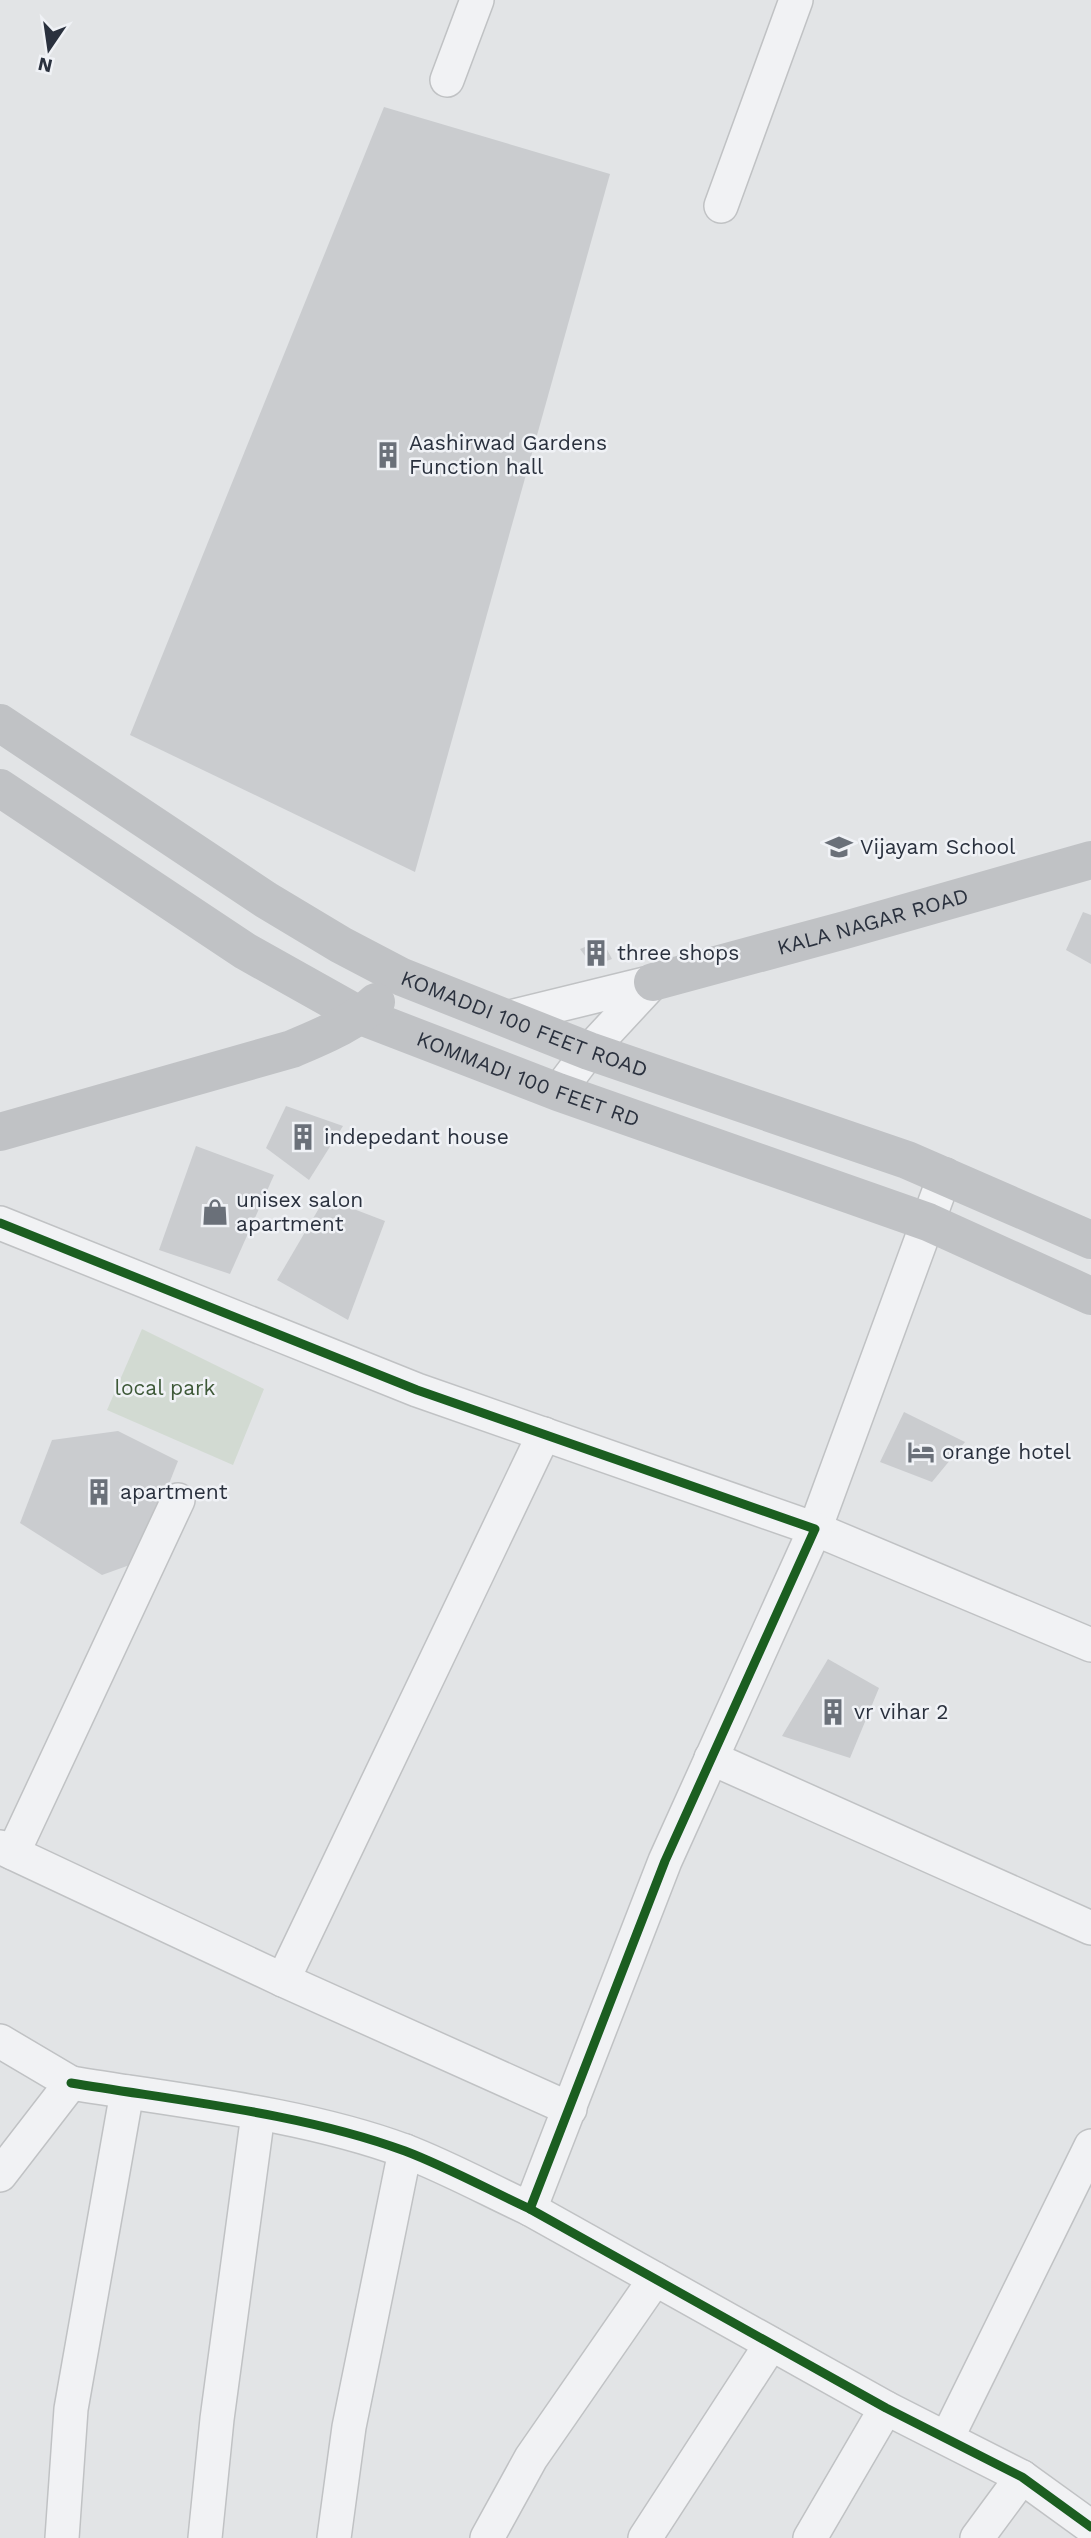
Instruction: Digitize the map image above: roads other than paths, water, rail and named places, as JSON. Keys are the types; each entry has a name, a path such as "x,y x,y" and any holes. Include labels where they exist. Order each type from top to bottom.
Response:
{"main road":[{"name":"KOMADDI 100 FEET ROAD","path":"0,723 266,900 402,978 589,1051 945,1175 1091,1240"},
{"name":"KOMMADI 100 FEET RD","path":"0,788 245,951 361,1016 558,1092 928,1222 1091,1296"},
{"name":"KALA NAGAR ROAD","path":"653,982 1084,867"},
{"path":"0,1132 292,1049 361,1016 402,978"}],"street":[{"path":"447,80 477,0"},
{"path":"721,206 796,0"},
{"path":"558,1092 589,1051 653,982"},
{"name":"KALA NAGAR ROAD","path":"506,1018 653,982"},
{"path":"530,2209 665,1861 815,1530 945,1175"},
{"path":"0,1223 416,1390 815,1530 1091,1645"},
{"path":"283,1980 544,1434"},
{"path":"178,1500 6,1850 283,1980 570,2109"},
{"path":"711,1758 1091,1928"},
{"path":"0,2041 71,2083 258,2113 405,2151 530,2209 886,2408 1022,2477 1091,2527"},
{"path":"0,2175 71,2083"},
{"path":"62,2538 71,2409 127,2092"},
{"path":"205,2538 217,2419 258,2113"},
{"path":"947,2438 1091,2146"},
{"path":"334,2538 349,2427 405,2151"},
{"path":"487,2538 531,2458 655,2279"},
{"path":"645,2538 771,2344"},
{"path":"810,2538 886,2408"},
{"path":"977,2538 1022,2477"}],"place":[{"name":"Aashirwad Gardens Function hall","path":"388,455"},
{"name":"Vijayam School","path":"839,847"},
{"name":"three shops","path":"596,953"},
{"name":"indepedant house","path":"303,1137"},
{"name":"unisex salon apartment","path":"215,1212"},
{"name":"orange hotel","path":"921,1452"},
{"name":"apartment","path":"99,1492"},
{"name":"vr vihar 2","path":"833,1712"}],"park label":[{"name":"local park","path":"165,1388"}]}
